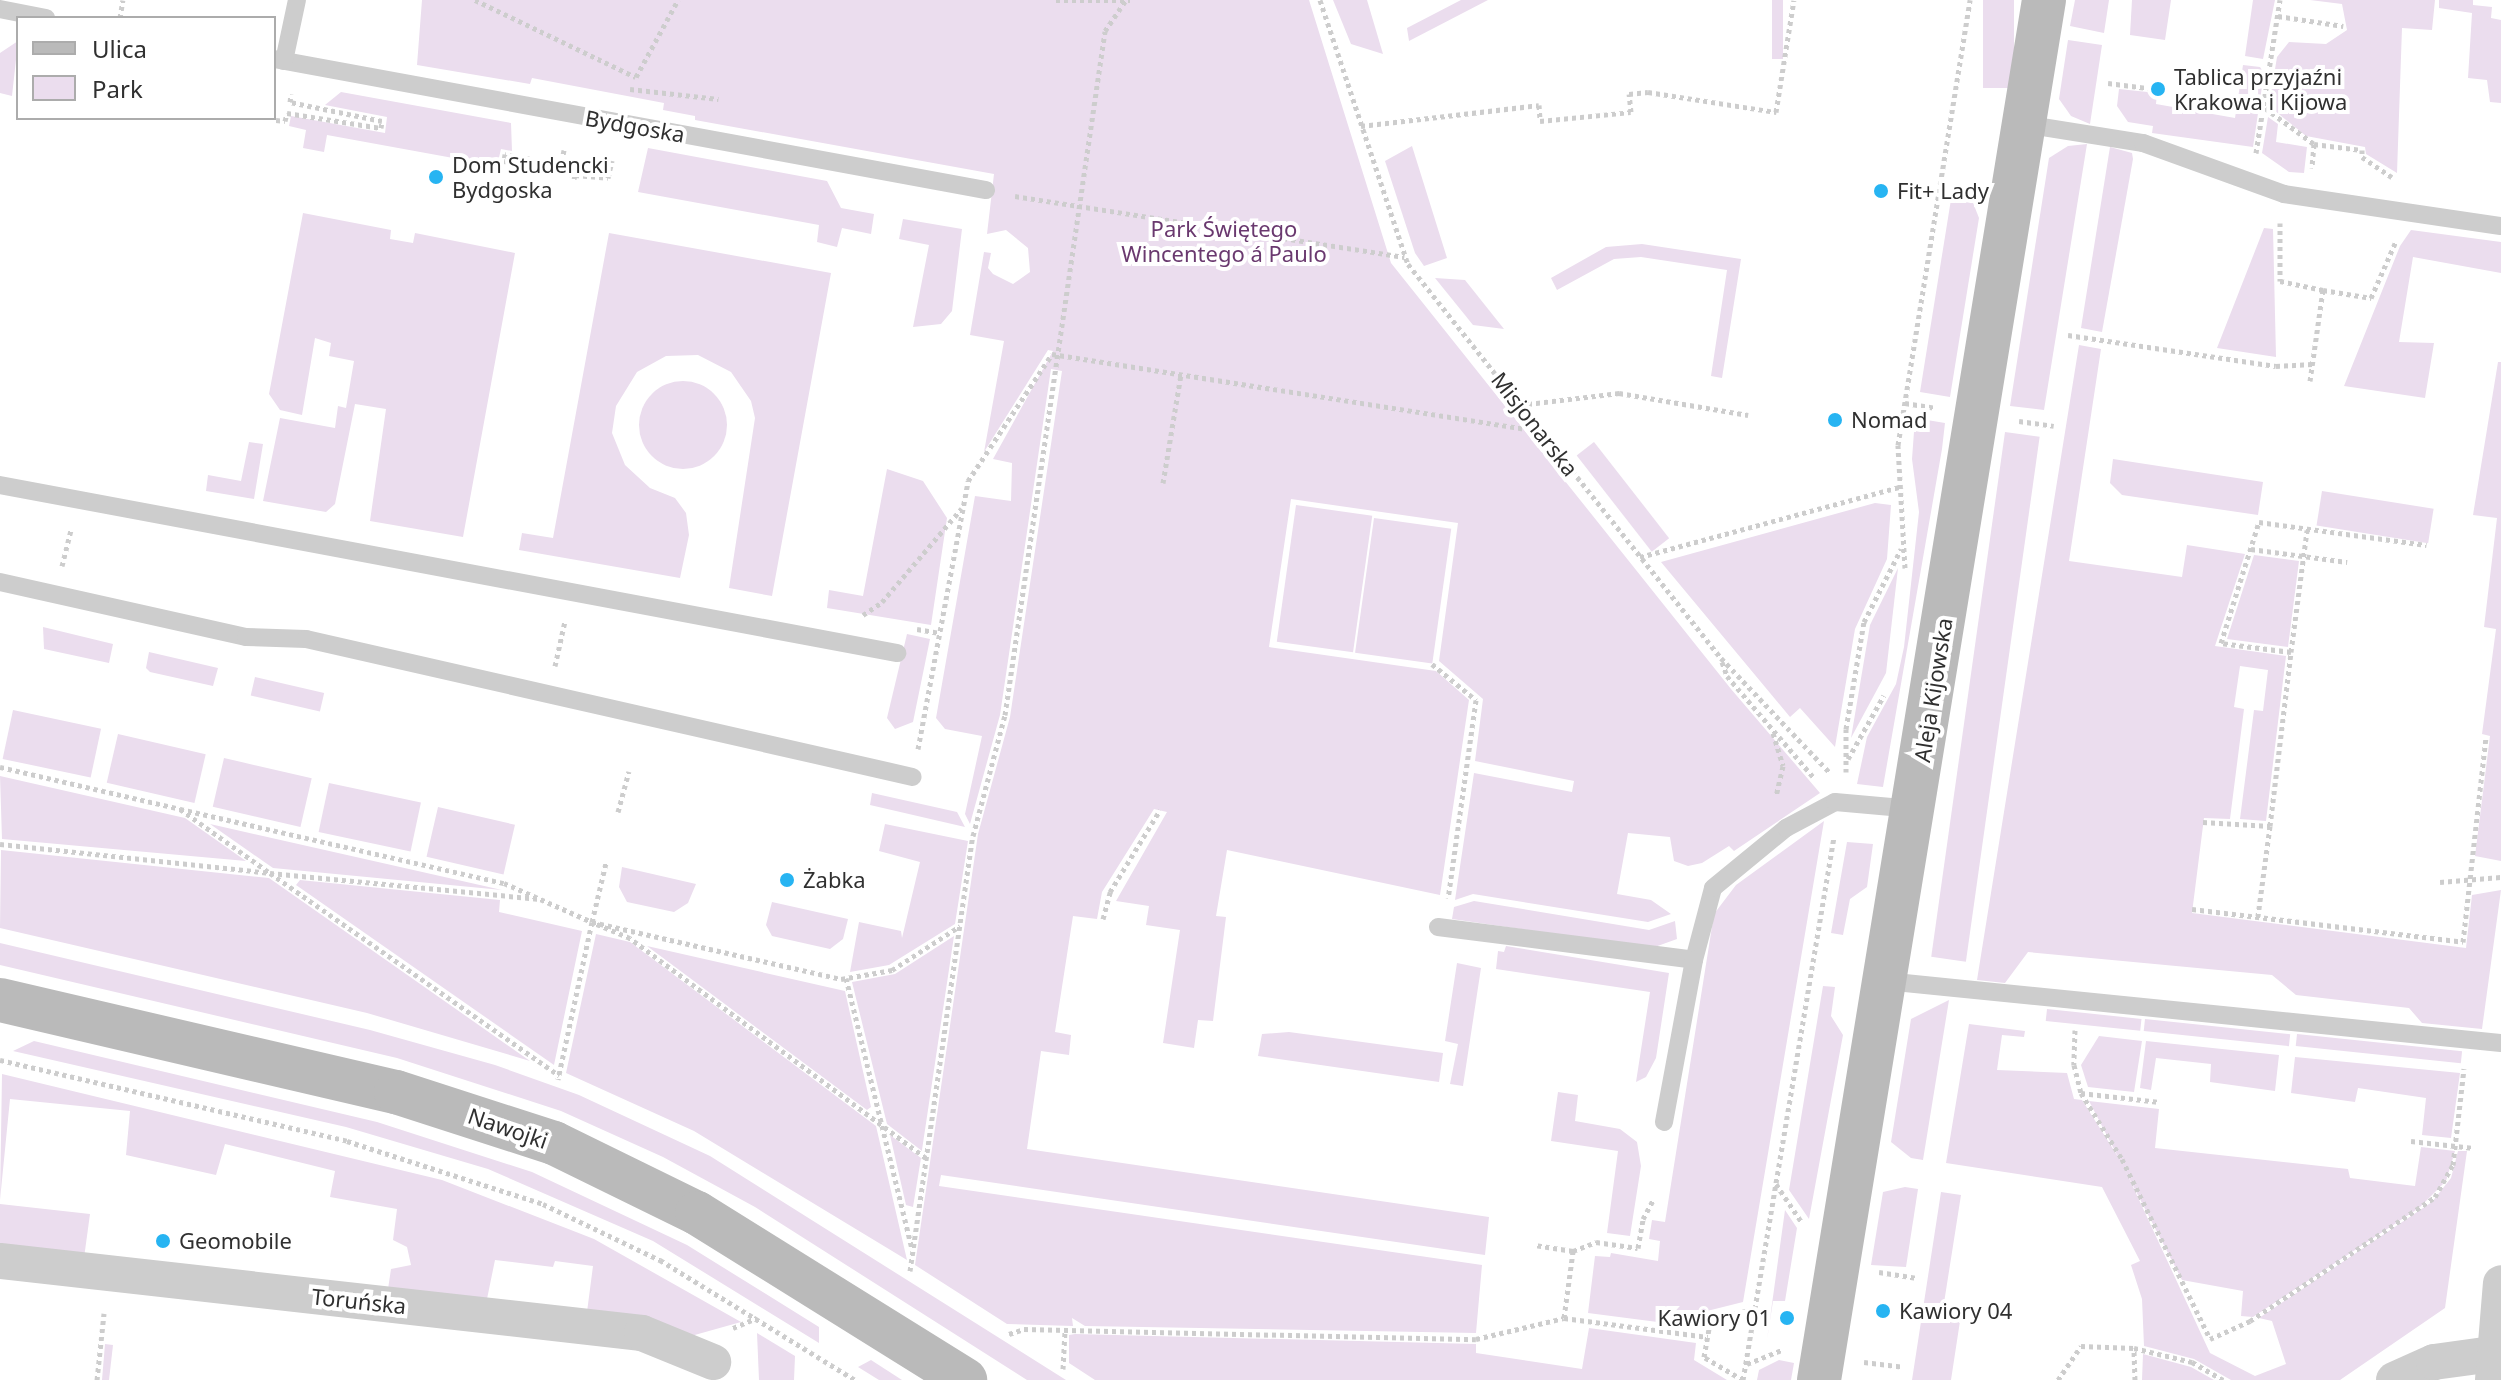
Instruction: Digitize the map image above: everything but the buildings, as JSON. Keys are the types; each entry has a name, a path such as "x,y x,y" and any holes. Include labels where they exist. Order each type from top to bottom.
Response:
{"street":[{"name":"Aleja Kijowska","path":"1819,1380 2044,0"},
{"name":"Nawojki","path":"0,1000 396,1092 554,1143 708,1219 965,1380"},
{"name":"Toruńska","path":"0,1261 642,1333 713,1362"},
{"path":"2394,1380 2434,1362 2493,1367 2501,1283"}],"lane":[{"name":"Bydgoska","path":"297,0 279,60 986,190"},
{"path":"0,9 36,16"},
{"path":"2024,124 2143,143 2249,185 2284,194 2501,226"},
{"path":"0,485 897,653"},
{"path":"0,582 246,637 306,639 913,777"},
{"path":"1664,1122 1703,910 1716,884 1834,792 1914,809"},
{"path":"1438,927 1694,960"},
{"path":"1885,981 2501,1043"}],"path":[{"path":"475,0 636,77 678,0"},
{"path":"1056,0 1127,1"},
{"name":"Misjonarska","path":"1320,0 1404,257 1721,658 1834,792"},
{"path":"1361,126 1539,105 1540,121 1631,112 1629,94 1648,92 1776,112 1794,0"},
{"path":"1906,575 1901,549 1903,486 1898,457 1970,0"},
{"path":"2249,185 2280,0"},
{"path":"910,1271 973,836 1005,715 1105,31 1127,1"},
{"path":"2278,16 2343,26"},
{"path":"2108,83 2155,89"},
{"path":"630,89 718,99"},
{"path":"276,120 285,121 287,113 381,128 382,121 290,102 291,94"},
{"path":"692,105 693,96"},
{"path":"2264,107 2314,144 2362,150 2362,157 2392,176 2402,229 2371,298 2280,281 2284,194"},
{"path":"2310,199 2314,144"},
{"path":"564,150 561,165 505,154 504,161 575,177 608,178 612,160"},
{"path":"986,190 1404,257"},
{"path":"2310,381 2323,290"},
{"path":"2068,335 2276,366 2312,364"},
{"path":"913,777 968,481 1052,354 1540,431"},
{"path":"1163,483 1181,374"},
{"path":"1520,406 1619,393 1748,415"},
{"path":"1905,403 1948,410"},
{"path":"2007,419 2054,426"},
{"path":"1640,557 1903,486"},
{"path":"858,618 882,602 963,508"},
{"path":"2291,652 2221,643 2259,522 2426,545"},
{"path":"64,557 72,526"},
{"path":"2258,916 2307,530"},
{"path":"1887,688 1848,759 1846,729 1864,622 1901,549"},
{"path":"2251,549 2347,562"},
{"path":"559,650 565,619"},
{"path":"931,632 940,633"},
{"path":"1721,658 1727,676 1772,729 1834,792 1755,1309 1743,1380 1704,1357 1711,1319 1755,1309"},
{"path":"1432,664 1476,700 1446,906 1460,902"},
{"path":"1769,807 1784,776 1772,729"},
{"path":"2192,909 2463,942 2486,738"},
{"path":"0,767 504,883 549,900 630,938 926,1158"},
{"path":"618,812 629,771"},
{"path":"180,809 558,1077 606,863"},
{"path":"1103,919 1110,892 1160,810"},
{"path":"2203,822 2270,826"},
{"path":"0,844 549,900"},
{"path":"2440,882 2501,877"},
{"path":"592,922 846,978 892,970 960,926"},
{"path":"846,978 913,1252"},
{"path":"2075,1029 2074,1065 2081,1093 2122,1159 2210,1339 2250,1321 2429,1202 2449,1177 2456,1146 2468,1040"},
{"path":"0,1060 442,1168 543,1204 634,1245 855,1380"},
{"path":"2081,1093 2159,1102"},
{"path":"2411,1141 2474,1148"},
{"path":"1536,1245 1573,1251 1596,1242 1638,1248 1643,1219 1653,1200"},
{"path":"1564,1318 1573,1251"},
{"path":"1875,1287 1877,1272 1916,1278"},
{"path":"97,1380 105,1302"},
{"path":"729,1329 758,1318"},
{"path":"1009,1334 1065,1330 1476,1339 1564,1318 1708,1337"},
{"path":"1063,1369 1065,1330"},
{"path":"2058,1380 2081,1346 2134,1348 2192,1362 2223,1380"},
{"path":"1865,1347 1862,1362 1903,1367"},
{"path":"2134,1348 2135,1380"}],"green space":[{"name":"Park Świętego Wincentego á Paulo","path":"422,0 1309,0 1391,263 1731,689 1820,793 1734,851 1729,846 1702,863 1688,866 1674,861 1670,837 1628,833 1617,894 1651,900 1671,914 1648,922 1473,894 1455,900 1474,773 1572,792 1574,781 1475,761 1483,699 1439,661 1458,523 1291,499 1269,647 1436,671 1469,700 1440,895 1227,850 1216,916 1226,917 1213,1021 1198,1020 1194,1048 1163,1043 1180,930 1146,925 1149,906 1116,901 1167,812 1154,809 1102,892 1097,919 1073,916 1055,1032 1071,1035 1069,1055 1041,1051 1027,1149 1489,1217 1485,1255 941,1175 939,1186 1482,1265 1476,1333 1085,1326 1072,1318 1073,1326 1007,1324 915,1265 978,834 1010,717 1062,371 1051,369 1000,715 970,824 965,814 982,736 945,729 936,718 975,496 1011,501 1012,463 993,459 1053,351 1048,350 984,452 1004,341 970,335 984,252 991,253 988,268 993,274 1013,284 1030,272 1028,248 1006,230 987,234 994,174 695,120 695,116 663,110 664,103 532,78 530,84 417,65"},
{"path":"1333,0 1367,0 1383,54 1351,44"},
{"path":"1461,0 1488,0 1409,41 1407,28"},
{"path":"1772,0 1783,0 1783,59 1772,59"},
{"path":"1983,0 2014,0 2014,88 1983,88"},
{"path":"2075,0 2109,0 2104,33 2070,26"},
{"path":"2132,0 2171,0 2165,40 2130,35"},
{"path":"2253,0 2275,0 2263,59 2245,56"},
{"path":"2310,0 2435,0 2432,30 2402,28 2397,173 2366,154 2365,147 2306,136 2269,106 2277,57 2289,42 2326,44 2347,30 2342,4"},
{"path":"2439,0 2473,0 2473,5 2492,7 2491,18 2501,20 2501,103 2490,102 2487,80 2468,78 2472,13 2439,8"},
{"path":"2068,40 2102,45 2090,124 2071,116 2059,99"},
{"path":"16,42 12,96 0,93 0,53"},
{"path":"2243,65 2260,67 2264,73 2253,147 2152,133 2153,126 2128,122 2117,106 2119,89 2157,93 2156,104 2235,118"},
{"path":"341,92 511,123 512,151 501,149 497,166 327,135 324,152 303,148 306,130 289,126 291,116 385,133 387,117 325,105"},
{"path":"2268,117 2278,124 2276,142 2307,147 2304,173 2289,172 2262,153"},
{"path":"2087,144 2044,410 2010,406 2049,158 2068,146"},
{"path":"1412,146 1447,258 1424,266 1415,253 1385,161"},
{"path":"2110,147 2132,153 2133,159 2102,332 2081,328"},
{"path":"648,148 827,181 841,208 874,214 871,234 842,228 837,247 817,242 819,225 638,192"},
{"path":"1953,187 1970,195 1979,218 1950,397 1920,392"},
{"path":"303,213 391,230 390,239 413,243 415,233 515,253 463,537 370,521 386,409 355,404 335,504 326,512 263,501 280,418 335,428 338,406 346,408 354,361 329,356 331,343 315,338 302,415 280,410 269,394"},
{"path":"903,219 962,229 952,311 941,324 913,327 929,245 899,239"},
{"path":"2264,228 2273,229 2276,357 2217,348"},
{"path":"2411,230 2501,242 2501,273 2413,257 2399,342 2434,343 2425,398 2344,386 2400,246"},
{"path":"609,233 831,273 772,596 729,588 755,418 751,401 731,372 698,355 666,356 637,372 616,406 612,433 625,465 650,488 675,498 686,513 689,535 680,578 519,550 522,533 553,538"},
{"path":"1642,244 1741,259 1722,378 1711,376 1727,270 1641,257 1614,259 1557,290 1551,278 1606,247"},
{"path":"1435,278 1465,280 1504,329 1473,325"},
{"path":"2079,345 2101,349 2069,561 2182,577 2187,545 2245,554 2215,646 2286,656 2266,821 2240,819 2254,710 2263,711 2268,670 2240,666 2234,707 2244,709 2230,819 2204,818 2192,913 2466,948 2472,895 2501,890 2482,1029 2422,1023 2409,1008 2296,995 2272,975 2028,952 2005,983 1977,980"},
{"path":"2498,362 2501,362 2501,861 2475,856 2490,736 2482,734 2496,629 2484,627 2497,518 2473,515"},
{"path":"683,381 700,385 714,394 723,408 727,425 723,442 714,456 700,465 683,469 666,465 652,456 643,442 639,425 643,408 652,394 666,385"},
{"path":"1915,418 1945,423 1942,449 1883,787 1857,784 1867,737 1896,684 1904,647 1919,512 1912,459"},
{"path":"2005,432 2040,437 1966,962 1931,957"},
{"path":"249,442 263,444 254,499 206,491 208,475 241,481"},
{"path":"1594,442 1669,538 1652,552 1577,456"},
{"path":"2113,459 2263,482 2258,515 2122,495 2110,483"},
{"path":"887,469 923,481 947,518 931,625 827,608 829,590 863,596"},
{"path":"2322,491 2434,509 2428,543 2317,526"},
{"path":"1875,503 1891,505 1887,559 1855,629 1835,747 1800,708 1790,717 1661,562"},
{"path":"1296,505 1372,516 1353,652 1277,642"},
{"path":"1374,518 1451,529 1432,664 1355,653"},
{"path":"2254,555 2299,561 2288,647 2227,639"},
{"path":"1898,568 1886,673 1851,738 1870,625"},
{"path":"43,627 113,644 109,663 44,649"},
{"path":"907,634 930,639 913,722 895,729 887,718"},
{"path":"149,652 218,668 213,686 150,672 146,668"},
{"path":"255,677 324,693 320,711 251,696"},
{"path":"13,710 101,729 91,778 3,759"},
{"path":"118,734 206,754 194,803 107,783"},
{"path":"224,758 312,778 300,827 213,807"},
{"path":"0,776 185,818 246,861 2,839"},
{"path":"329,783 421,803 411,851 319,832"},
{"path":"872,793 957,812 965,827 870,805"},
{"path":"438,807 515,825 504,874 427,857"},
{"path":"1824,821 1743,1302 1707,1311 1704,1328 1588,1313 1595,1256 1610,1257 1611,1253 1658,1261 1660,1241 1649,1239 1652,1220 1665,1222 1714,914 1736,885"},
{"path":"210,824 502,890 273,868"},
{"path":"885,824 968,841 955,924 889,965 850,972 859,922 901,931 902,938 920,862 879,851"},
{"path":"1847,842 1873,844 1867,887 1850,899 1843,935 1831,933"},
{"path":"1,850 269,878 530,1061 367,1013 0,928"},
{"path":"622,867 696,884 688,903 674,912 627,902 619,887"},
{"path":"300,880 500,900 499,912 582,931 554,1065 296,885"},
{"path":"1474,901 1649,930 1675,921 1677,939 1652,948 1452,919 1454,907"},
{"path":"772,902 848,919 843,939 830,949 772,936 766,925"},
{"path":"596,934 630,942 876,1126 907,1260 694,1131 566,1073"},
{"path":"954,936 922,1151 887,1124 852,982 895,974"},
{"path":"0,943 370,1030 495,1065 579,1095 710,1156 1066,1380 1027,1380 755,1207 663,1157 561,1111 397,1058 0,965"},
{"path":"647,946 845,991 871,1107 867,1110"},
{"path":"1506,946 1669,973 1656,1058 1646,1077 1636,1082 1650,992 1496,969 1498,951 1504,952"},
{"path":"1457,963 1481,968 1463,1086 1450,1084 1458,1044 1445,1041"},
{"path":"1823,986 1835,987 1831,1016 1843,1035 1809,1219 1789,1190"},
{"path":"1949,1000 1923,1160 1911,1158 1891,1142 1911,1019"},
{"path":"2047,1009 2141,1019 2140,1031 2046,1021"},
{"path":"2145,1019 2290,1034 2289,1046 2144,1031"},
{"path":"1969,1024 2025,1031 2024,1037 2002,1035 1997,1070 2067,1073 2074,1099 2082,1100 2122,1163 2210,1353 2255,1376 2286,1364 2272,1321 2259,1318 2432,1202 2451,1178 2458,1151 2467,1151 2445,1308 2340,1380 2231,1380 2194,1359 2144,1346 2142,1299 2131,1265 2140,1261 2102,1187 1946,1163"},
{"path":"1289,1032 1443,1053 1439,1082 1258,1056 1262,1034"},
{"path":"2297,1034 2462,1051 2461,1063 2296,1046"},
{"path":"2099,1036 2142,1041 2134,1092 2088,1087 2081,1065"},
{"path":"34,1041 377,1122 532,1172 687,1245 819,1327 819,1343 653,1241 488,1169 346,1127 13,1051"},
{"path":"2146,1041 2279,1055 2275,1091 2210,1082 2211,1064 2156,1058 2151,1090 2140,1088"},
{"path":"2295,1057 2460,1073 2451,1138 2422,1135 2426,1098 2358,1088 2355,1102 2291,1093"},
{"path":"2,1074 442,1180 594,1239 741,1322 684,1338 587,1312 593,1266 555,1261 553,1267 495,1260 487,1299 388,1289 391,1269 411,1265 407,1247 393,1240 397,1209 330,1197 335,1171 225,1144 216,1175 126,1155 130,1111 10,1099 0,1200"},
{"path":"1558,1092 1578,1095 1575,1121 1620,1129 1637,1142 1641,1166 1630,1236 1607,1233 1618,1151 1551,1141"},
{"path":"2089,1101 2159,1109 2155,1148 2348,1169 2350,1178 2415,1186 2421,1147 2455,1151 2446,1181 2419,1208 2253,1317 2241,1316 2243,1291 2182,1280"},
{"path":"890,1135 921,1158 913,1207 906,1205"},
{"path":"1905,1187 1918,1189 1906,1267 1871,1265 1883,1192"},
{"path":"1941,1192 1961,1195 1944,1303 1962,1308 1951,1380 1912,1380"},
{"path":"0,1204 90,1214 84,1258 0,1245"},
{"path":"1785,1210 1797,1228 1785,1301 1773,1301 1767,1340"},
{"path":"1589,1328 1696,1343 1694,1360 1727,1380 1095,1380 1069,1363 1069,1335 1075,1334 1476,1344 1476,1353 1582,1369"},
{"path":"757,1333 795,1356 794,1380 759,1380"},
{"path":"105,1344 113,1345 109,1380 102,1380"},
{"path":"2143,1354 2191,1367 2214,1380 2142,1380"},
{"path":"871,1360 902,1380 879,1380 858,1367"},
{"path":"1779,1360 1794,1363 1791,1380 1757,1380 1759,1370"}],"place":[{"name":"Tablica przyjaźni Krakowa i Kijowa","path":"2158,89"},
{"name":"Dom Studencki Bydgoska","path":"436,177"},
{"name":"Fit+ Lady","path":"1881,191"},
{"name":"Nomad","path":"1835,420"},
{"name":"Żabka","path":"787,880"},
{"name":"Geomobile","path":"163,1241"},
{"name":"Kawiory 04","path":"1883,1311"},
{"name":"Kawiory 01","path":"1787,1318"}]}
